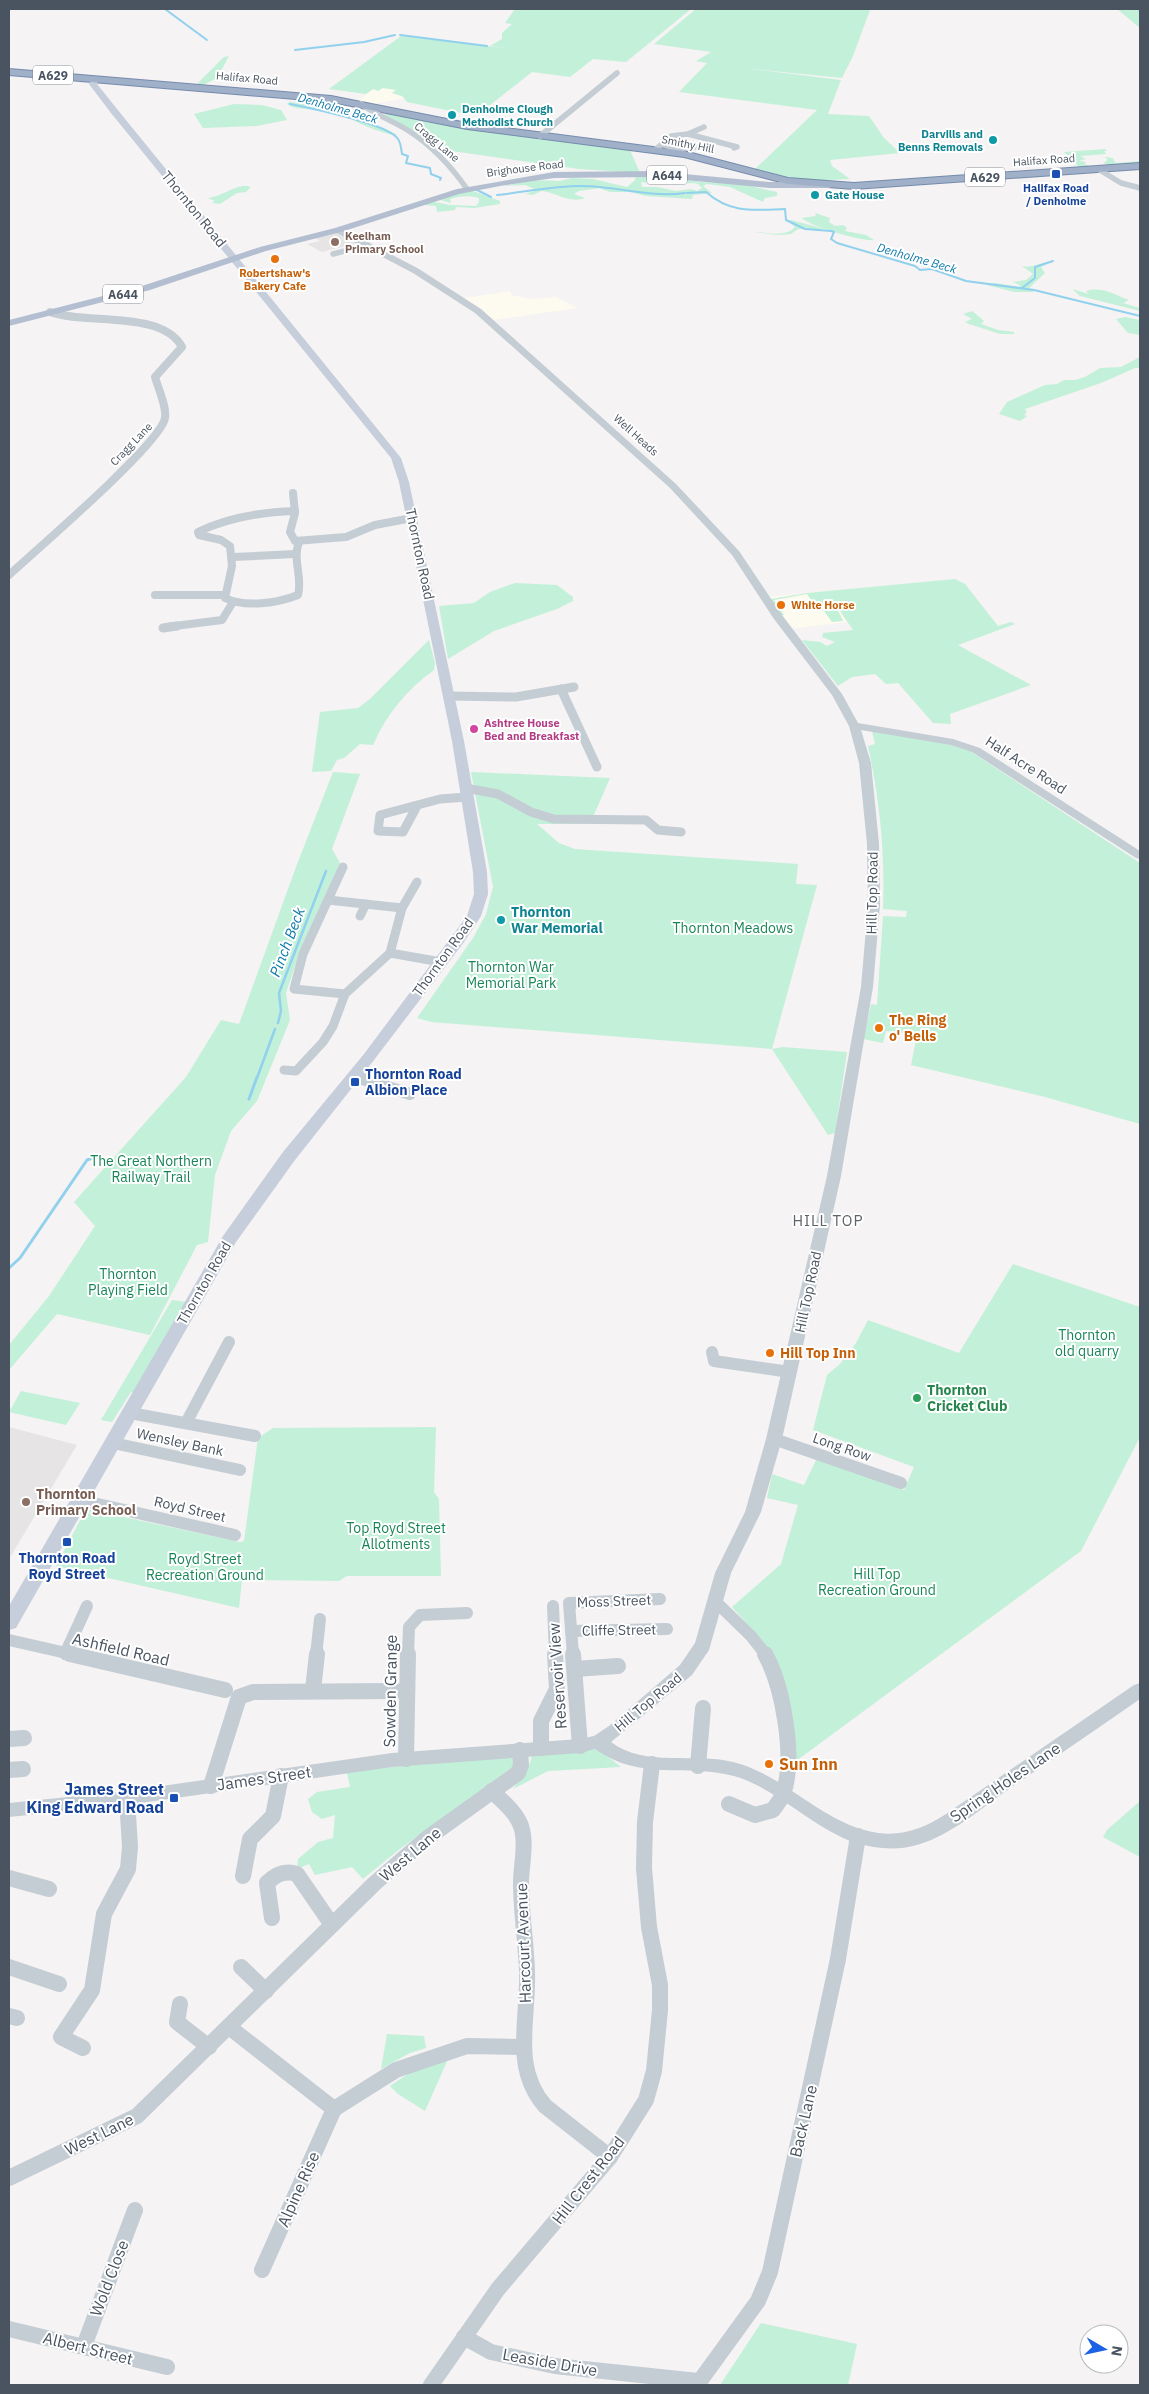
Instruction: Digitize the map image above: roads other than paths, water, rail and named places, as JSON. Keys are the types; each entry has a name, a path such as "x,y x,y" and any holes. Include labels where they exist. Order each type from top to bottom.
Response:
{"highway":[{"name":"Halifax Road","path":"9,72 296,95 362,104 467,126 540,136"},
{"name":"Smithy Hill","path":"540,136 660,145 684,154 780,179 829,185"},
{"name":"Halifax Road","path":"829,185 854,186 1140,166"}],"main road":[{"name":"Thornton Road","path":"9,1623 229,1240 289,1156 460,939 474,916 481,894 480,872 448,696 412,518 404,482 396,458 319,359 234,258 93,84 97,79"},
{"name":"Brighouse Road","path":"234,258 338,230 467,189 547,176 675,175 792,186 829,185"},
{"name":"A644","path":"9,323 184,276 234,258"}],"street":[{"path":"540,136 617,73"},
{"name":"Cragg Lane","path":"362,104 377,116 408,130 455,171 467,189"},
{"path":"660,145 671,136 688,134 704,128"},
{"path":"688,134 737,147 734,148"},
{"path":"654,140 660,145 675,149 694,146"},
{"path":"1098,169 1121,183 1140,188"},
{"name":"Well Heads","path":"338,230 416,271 478,311 673,486 736,553 778,617 837,694 854,726"},
{"path":"333,254 368,245"},
{"name":"Cragg Lane","path":"9,575 115,477 161,430 166,416 155,377 182,347 181,342 175,337 153,327 125,321 67,317 50,312"},
{"path":"292,493 295,511 290,532 293,539 299,542 346,537 375,524 412,518"},
{"path":"295,511 260,512 211,526 198,532 199,535 227,544 233,557 225,595 229,601 233,602 288,599 298,595 301,585 298,560 295,554 299,542"},
{"path":"233,557 295,554"},
{"path":"155,594 225,595"},
{"path":"163,628 222,620 227,615 233,602"},
{"path":"448,696 516,697 574,687"},
{"path":"561,689 566,696 597,767"},
{"name":"Half Acre Road","path":"854,726 952,742 976,750 1140,856"},
{"name":"Hill Top Road","path":"598,1742 615,1731 686,1670 703,1645 723,1573 753,1512 774,1439 834,1176 867,988 874,905 873,844 865,763 854,726"},
{"path":"417,806 466,793 498,794 531,812 554,819 646,820 658,830 681,832"},
{"path":"344,867 303,954 294,989 345,994"},
{"path":"284,1070 296,1071 323,1042 333,1026 345,994 390,953 402,908 417,882"},
{"path":"328,900 402,908"},
{"path":"360,916 366,904"},
{"path":"390,953 441,962"},
{"path":"353,1076 410,1094"},
{"path":"186,1423 229,1342"},
{"path":"710,1360 790,1372"},
{"path":"130,1413 255,1436"},
{"name":"Long Row","path":"774,1439 901,1483"},
{"name":"Wensley Bank","path":"113,1443 240,1470"},
{"name":"Royd Street","path":"80,1500 235,1535"},
{"name":"Moss Street","path":"569,1603 660,1599"},
{"path":"714,1600 747,1632 768,1658 786,1729 788,1761 784,1792 773,1810 755,1815 729,1804"},
{"name":"Reservoir View","path":"569,1603 580,1746"},
{"path":"65,1654 87,1606"},
{"path":"541,1748 541,1721 557,1689 553,1606"},
{"name":"Sowden Grange","path":"406,1759 409,1626 420,1615 467,1613"},
{"path":"313,1690 320,1619"},
{"name":"Cliffe Street","path":"571,1630 667,1629"},
{"name":"Ashfield Road","path":"9,1640 225,1690"},
{"path":"575,1669 618,1666"},
{"path":"210,1786 238,1697 253,1692 313,1690 396,1691"},
{"name":"Spring Holes Lane","path":"858,1836 907,1841 925,1834 963,1811 1140,1690"},
{"path":"698,1766 703,1708"},
{"path":"9,1739 24,1738"},
{"path":"520,1750 580,1746 598,1742 620,1757 652,1764 732,1769 756,1777 784,1792 826,1823 858,1836"},
{"name":"James Street","path":"9,1810 127,1798 406,1759 520,1750"},
{"name":"West Lane","path":"9,2178 137,2116 375,1883 426,1839 518,1773 521,1765 520,1750"},
{"name":"Hill Crest Road","path":"432,2385 498,2289 610,2157 646,2100 658,2042 660,1986 648,1919 644,1868 645,1822 652,1764"},
{"path":"9,1770 23,1769"},
{"path":"243,1876 250,1838 272,1816 281,1776"},
{"name":"Harcourt Avenue","path":"492,1790 515,1814 521,1826 523,1843 521,1880 528,1995 522,2047 523,2068 531,2088 543,2105 610,2157"},
{"path":"83,2048 60,2036 92,1990 104,1914 128,1869 130,1847 127,1798"},
{"name":"Back Lane","path":"698,2383 758,2301 770,2272 838,1959 858,1836"},
{"path":"272,1918 267,1883 280,1873 289,1871 297,1874 332,1925"},
{"path":"9,1878 49,1889"},
{"path":"9,1967 59,1984"},
{"path":"241,1967 266,1991"},
{"path":"180,2004 176,2022 209,2047"},
{"path":"229,2027 334,2109 396,2070 467,2046 522,2047"},
{"name":"Alpine Rise","path":"262,2270 334,2109"},
{"name":"Wold Close","path":"84,2346 135,2210"},
{"name":"Albert Street","path":"9,2329 167,2367"},
{"name":"Leaside Drive","path":"464,2338 491,2352 556,2366 698,2383"}],"waterway":[{"path":"165,9 207,40"},
{"path":"295,50 364,42 395,35"},
{"path":"400,35 487,46"},
{"name":"Denholme Beck","path":"290,104 348,117 391,133 398,139 402,154 408,156 406,163 430,168 431,174 441,178 440,180"},
{"name":"Denholme Beck","path":"497,195 571,186 659,194 685,193"},
{"name":"Denholme Beck","path":"475,189 491,197"},
{"name":"Denholme Beck","path":"687,193 706,192 725,204 743,209 785,209 786,220 805,229 834,232 831,239 837,243 915,266 920,270 932,269 966,281 1034,290 1140,316"},
{"path":"1022,288 1035,278 1035,267 1053,261"},
{"name":"Pinch Beck","path":"278,1023 281,1011 279,993 326,871"},
{"name":"Pinch Beck","path":"257,1078 275,1029"},
{"name":"Pinch Beck","path":"249,1099 257,1077"},
{"path":"9,1268 20,1258 87,1160 98,1156"}],"place":[{"name":"Denholme Clough Methodist Church","path":"452,115"},
{"name":"Darvills and Benns Removals","path":"993,140"},
{"name":"Halifax Road / Denholme","path":"1056,174"},
{"name":"Gate House","path":"815,195"},
{"name":"Keelham Primary School","path":"335,242"},
{"name":"Robertshaw's Bakery Cafe","path":"275,259"},
{"name":"White Horse","path":"781,605"},
{"name":"Ashtree House Bed and Breakfast","path":"474,729"},
{"name":"Thornton War Memorial","path":"501,920"},
{"name":"The Ring o' Bells","path":"879,1028"},
{"name":"Thornton Road Albion Place","path":"355,1082"},
{"name":"Hill Top Inn","path":"770,1353"},
{"name":"Thornton Cricket Club","path":"917,1398"},
{"name":"Thornton Primary School","path":"26,1502"},
{"name":"Thornton Road Royd Street","path":"67,1542"},
{"name":"Sun Inn","path":"769,1764"},
{"name":"James Street King Edward Road","path":"174,1798"}],"district":[{"name":"HILL TOP","path":"828,1220"}],"park label":[{"name":"Thornton Meadows","path":"733,928"},
{"name":"Thornton War Memorial Park","path":"511,976"},
{"name":"The Great Northern Railway Trail","path":"151,1170"},
{"name":"Thornton Playing Field","path":"128,1282"},
{"name":"Thornton old quarry","path":"1087,1344"},
{"name":"Top Royd Street Allotments","path":"396,1536"},
{"name":"Royd Street Recreation Ground","path":"205,1568"},
{"name":"Hill Top Recreation Ground","path":"877,1582"}]}
